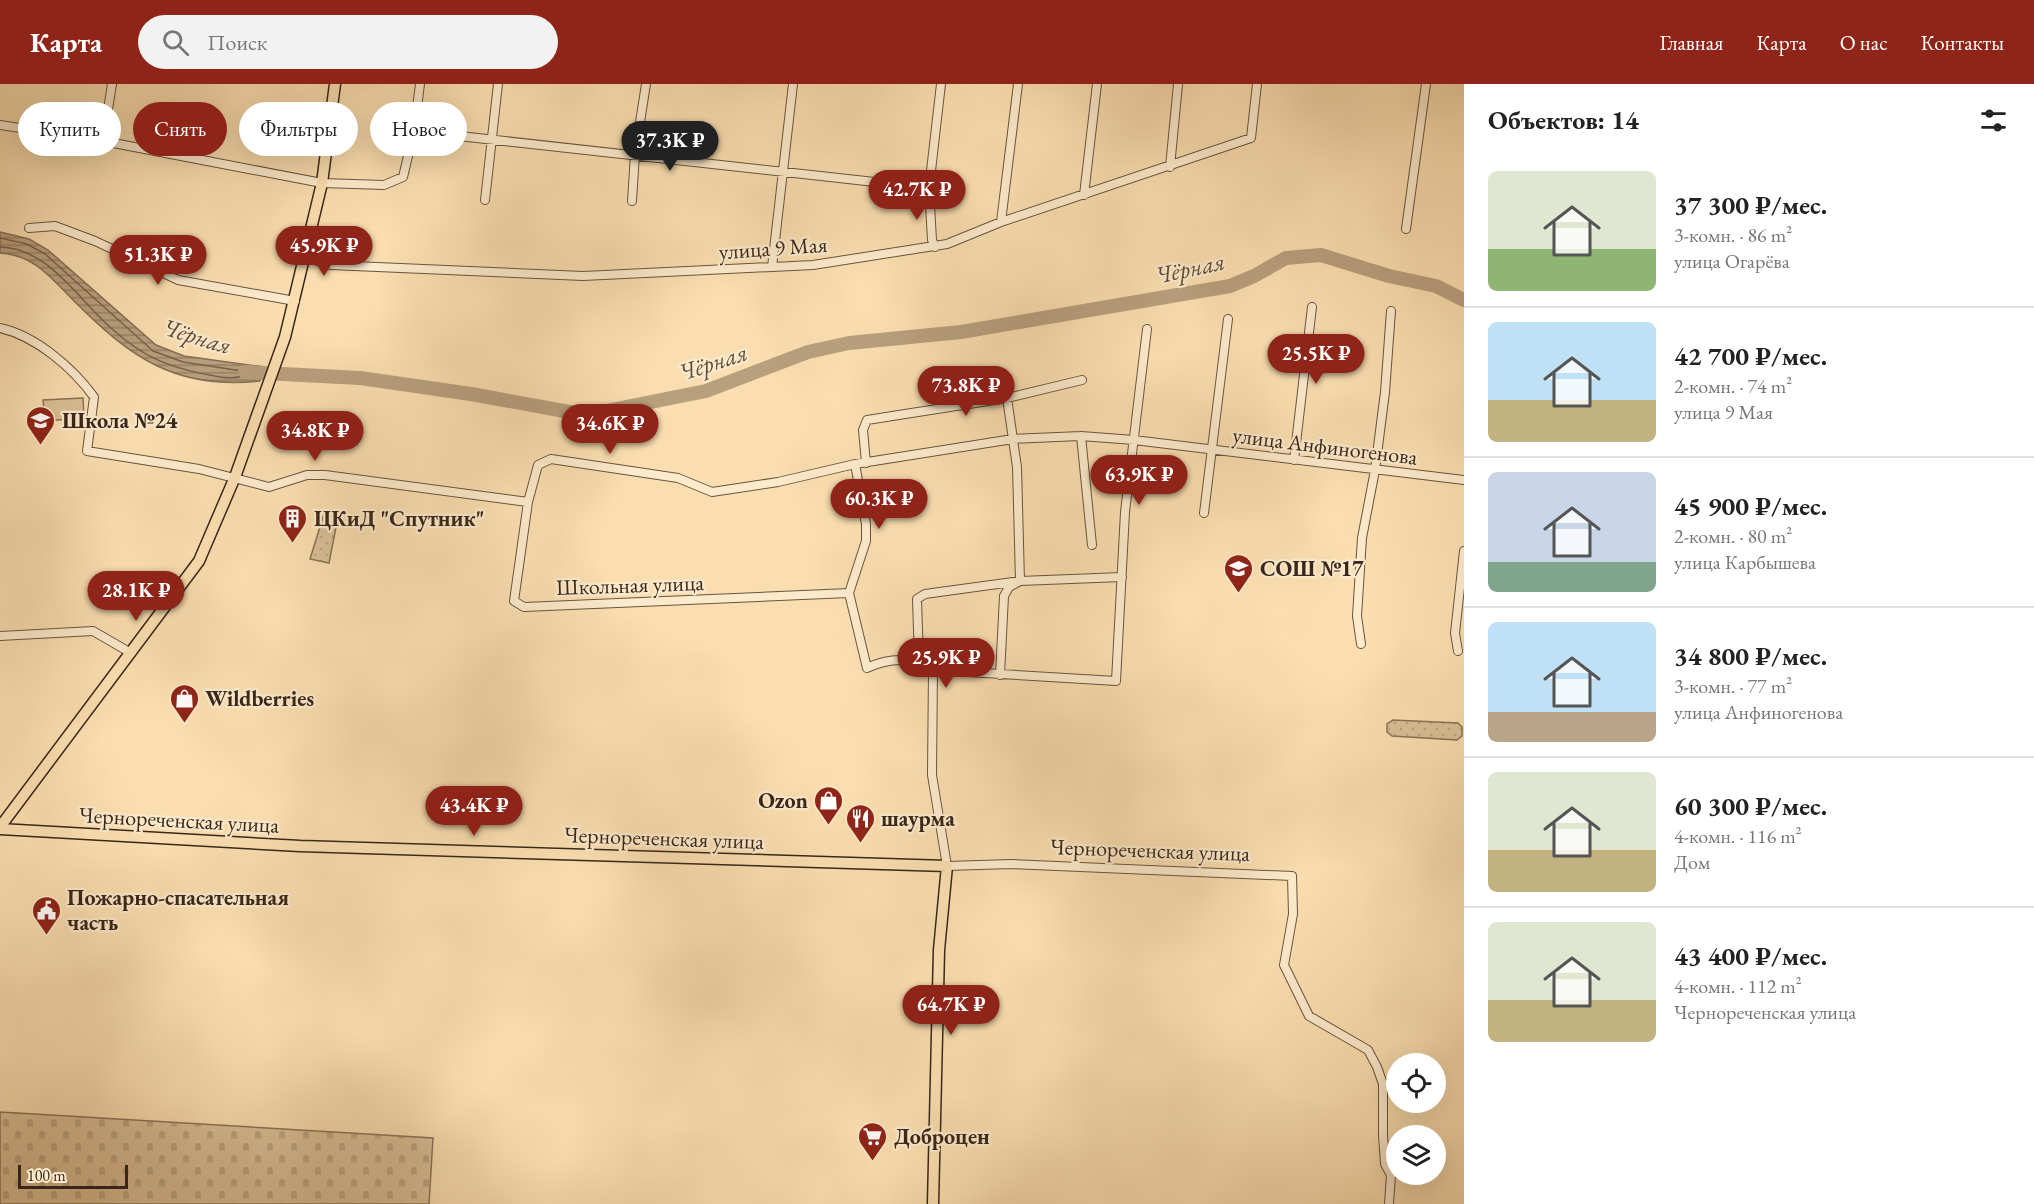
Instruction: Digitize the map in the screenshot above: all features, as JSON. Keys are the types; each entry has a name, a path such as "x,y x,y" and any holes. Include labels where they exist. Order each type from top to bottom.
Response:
{"main road":[{"path":"0,828 199,561 235,477 285,337 322,183 335,84"},
{"name":"Чернореченская улица","path":"0,828 300,846 947,866"},
{"path":"933,1204 939,950 947,866"}],"street":[{"path":"109,102 112,84"},
{"path":"418,102 420,84"},
{"path":"485,200 498,84"},
{"path":"632,201 635,154 646,84"},
{"path":"772,267 781,172 794,84"},
{"path":"935,247 932,240 928,188 941,84"},
{"path":"1001,222 1018,84"},
{"path":"1084,195 1097,84"},
{"path":"1170,167 1178,84"},
{"name":"улица 9 Мая","path":"304,257 331,265 583,276 813,265 935,247 1001,222 1251,138 1257,84"},
{"path":"1406,229 1426,84"},
{"path":"0,125 18,128"},
{"path":"467,136 928,188"},
{"path":"121,144 322,183 384,185 403,177 408,156"},
{"path":"29,228 55,226 96,241 178,280 295,301"},
{"path":"1294,460 1312,308"},
{"path":"1361,644 1357,615 1362,538 1375,470 1385,392 1391,311"},
{"path":"1204,513 1214,451 1228,319"},
{"path":"0,328 35,344 82,380 94,397 87,451 235,477 269,487 308,475 326,475 528,502"},
{"path":"855,464 865,515 866,541 849,593 867,668 882,661 919,661 933,670 1116,681 1134,440 1147,329"},
{"path":"866,463 863,430 867,420 1007,398 1082,380"},
{"path":"1007,398 1017,467 1020,581"},
{"path":"1081,436 1092,544"},
{"name":"улица Анфиногенова","path":"528,502 538,465 548,459 678,478 681,484 704,490 721,491 778,482 855,464 1013,439 1081,436 1134,440 1464,480"},
{"name":"Школьная улица","path":"528,502 514,601 524,607 849,593"},
{"path":"1458,651 1455,633 1464,551"},
{"path":"919,661 917,599 925,594 1020,581 1122,577"},
{"path":"1000,675 1004,596 1009,587 1020,581"},
{"path":"985,587 1004,596"},
{"path":"0,636 93,631 132,653"},
{"path":"933,670 932,775 947,866"},
{"name":"Чернореченская улица","path":"947,866 1011,864 1292,876 1293,914 1284,965 1309,1016 1368,1050 1377,1068 1383,1084 1385,1164 1391,1175 1389,1204"}],"green space":[{"path":"83,398 84,418 45,421 43,400"},
{"path":"324,514 338,517 329,563 310,559"},
{"path":"1393,720 1458,723 1462,727 1462,736 1457,740 1392,736 1387,732 1387,724"},
{"path":"0,1112 433,1138 429,1204 0,1204"}],"water":[{"path":"0,232 29,239 48,250 156,345 184,356 264,367 260,381 230,382 179,375 136,354 95,321 42,269 23,258 0,253"}],"waterway":[{"name":"Чёрная","path":"245,372 360,378 471,394 586,415 706,391 808,352 849,343 961,332 1230,286 1286,258 1321,255 1389,276 1436,286 1464,300"}],"place":[{"name":"Школа №24","path":"41,446"},
{"name":"ЦКиД \"Спутник\"","path":"293,544"},
{"name":"СОШ №17","path":"1239,594"},
{"name":"Wildberries","path":"184,724"},
{"name":"Ozon","path":"829,826"},
{"name":"шаурма","path":"860,844"},
{"name":"Пожарно-спасательная часть","path":"46,936"},
{"name":"Доброцен","path":"873,1162"}]}
